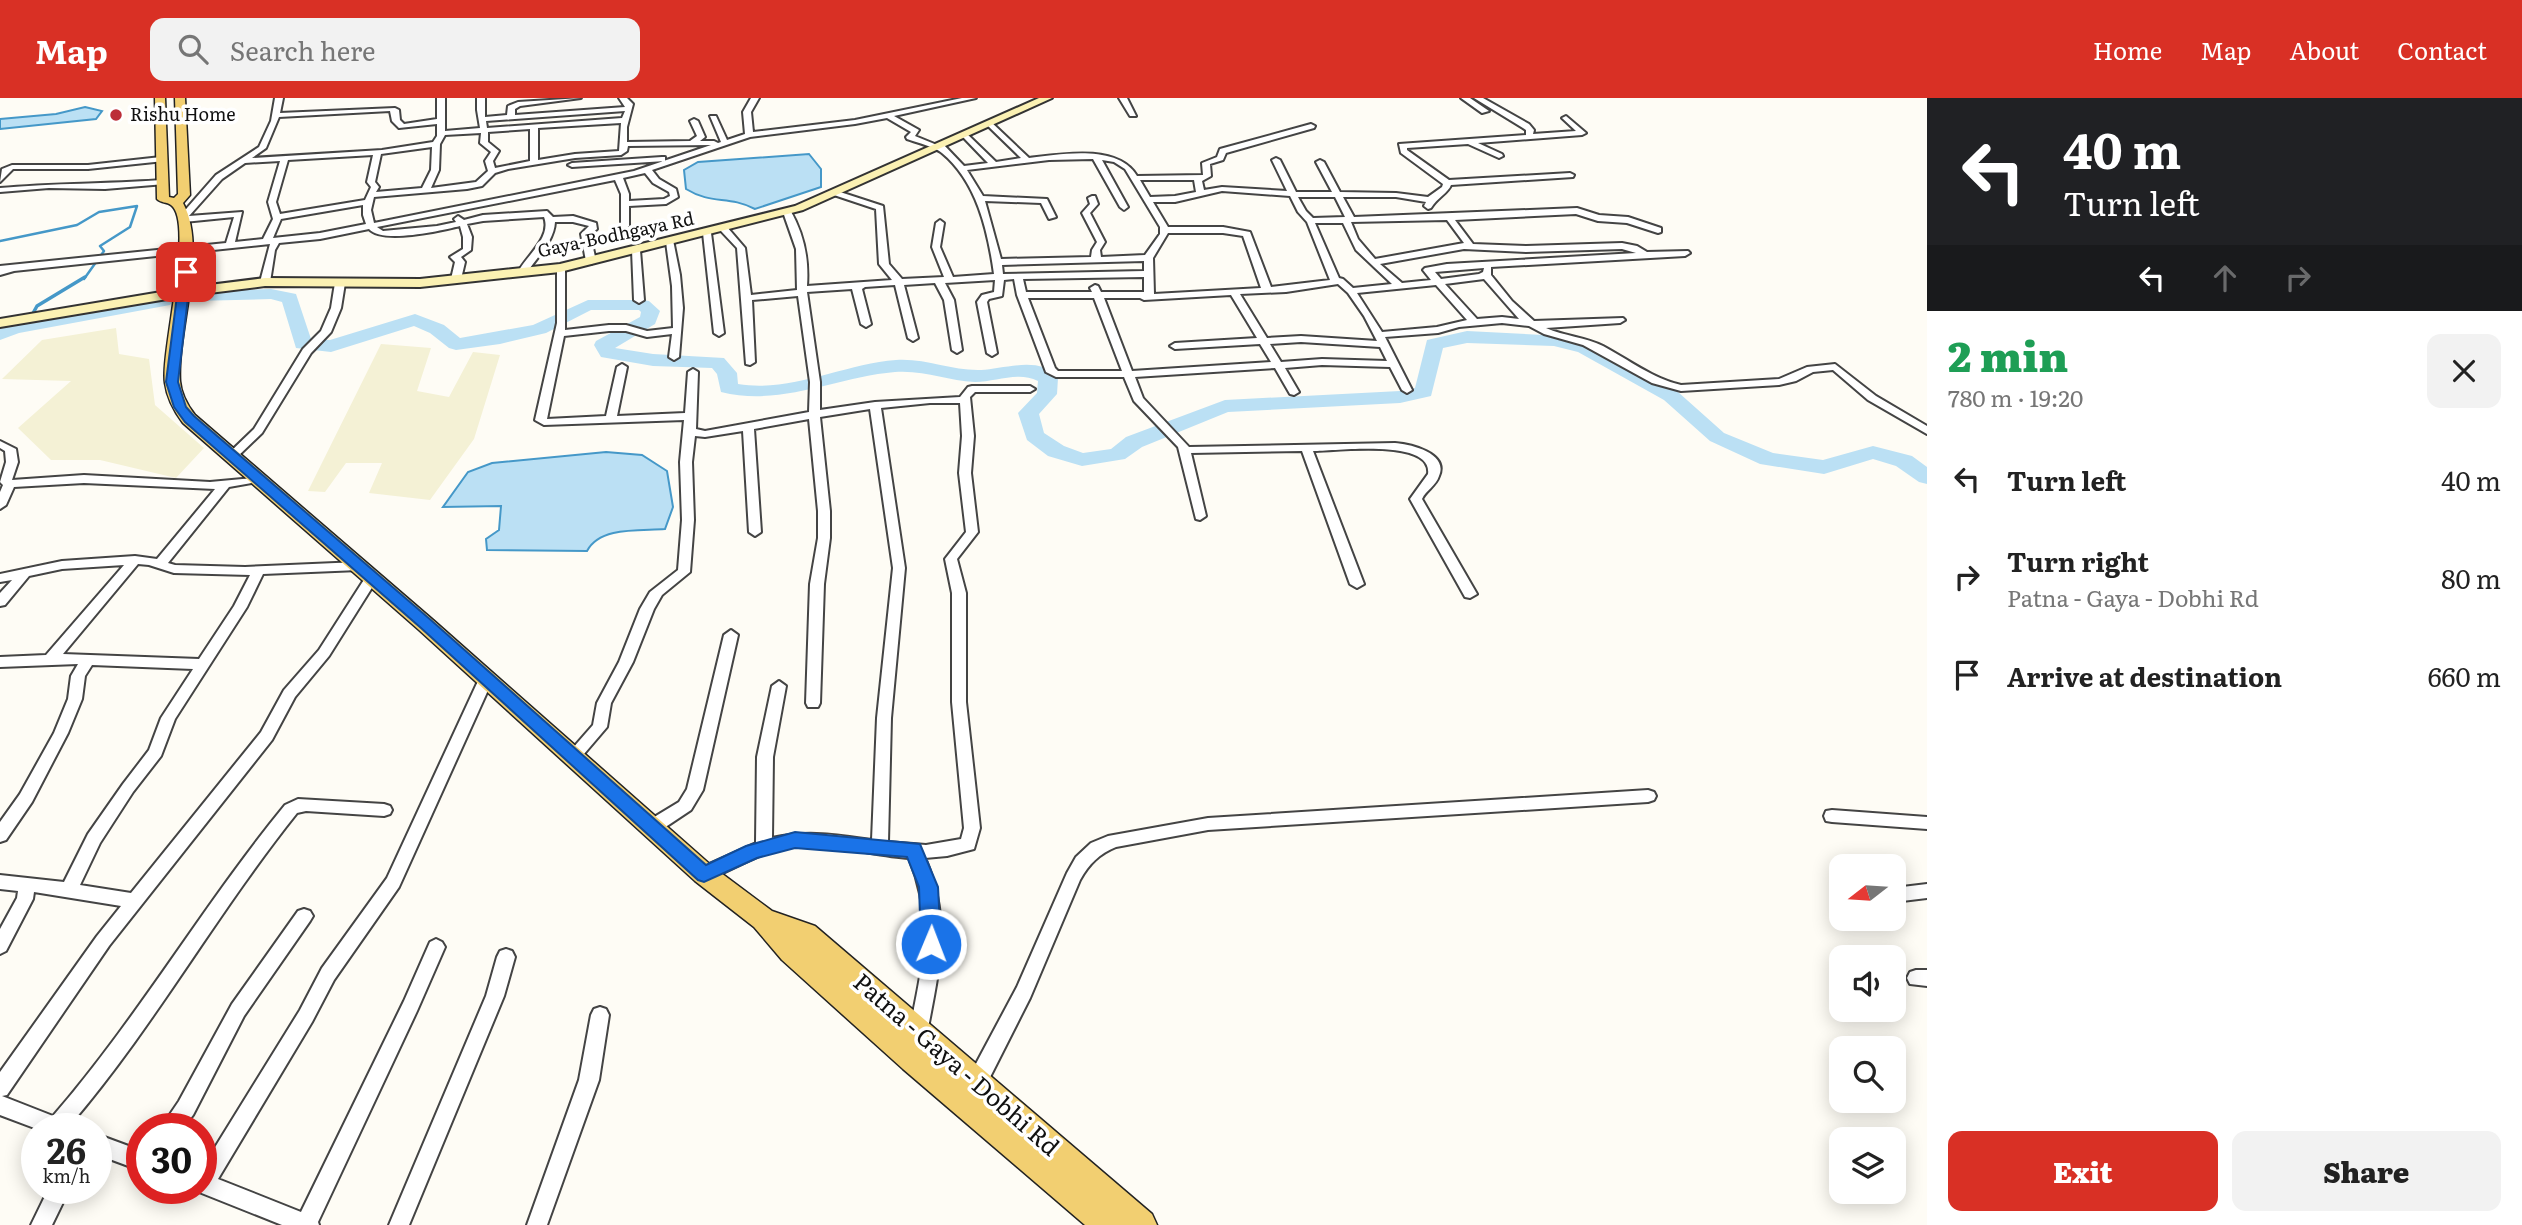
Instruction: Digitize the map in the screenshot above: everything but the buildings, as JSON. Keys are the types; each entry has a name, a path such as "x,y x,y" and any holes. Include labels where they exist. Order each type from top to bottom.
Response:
{"main road":[{"path":"160,98 163,199 181,213"},
{"name":"Patna - Gaya - Dobhi Rd","path":"180,98 184,292 173,362 175,395 189,419 233,455 704,874 763,919 791,952 811,970 1108,1225"},
{"name":"Patna - Gaya - Dobhi Rd","path":"763,919 806,934 1141,1225"}],"street":[{"path":"181,213 219,177 262,148 276,115 279,98"},
{"path":"425,191 435,170 436,144 442,133 441,98"},
{"path":"481,98 479,107 485,129 485,145 495,151 489,161 492,171"},
{"path":"511,116 510,110 514,106 536,100 577,98"},
{"path":"572,161 621,153 624,124 629,109 629,104 623,98"},
{"path":"749,135 747,112 755,98"},
{"path":"913,98 923,108"},
{"path":"0,271 184,248 320,236 648,170 749,135 889,116 969,98"},
{"name":"Gaya-Bodhgaya Rd","path":"0,323 184,292 265,282 420,283 560,268 787,212 837,193 1047,98"},
{"path":"1123,98 1133,114"},
{"path":"1465,98 1486,111"},
{"path":"1478,98 1526,126 1530,130 1529,137"},
{"path":"276,115 390,108 395,110 396,121 402,126 442,121"},
{"path":"482,119 629,109"},
{"path":"889,116 916,132 910,137 939,147 961,169 981,198 1000,276 999,294 985,298 982,302 992,353"},
{"path":"713,118 724,143"},
{"path":"1566,118 1582,133 1402,146 1407,153 1447,183 1570,175"},
{"path":"692,143 701,137 694,121"},
{"path":"990,123 1028,161"},
{"path":"442,133 624,124"},
{"path":"1201,194 1199,180 1207,176 1206,163 1220,158 1226,150 1311,126"},
{"path":"534,129 534,162"},
{"path":"965,134 995,165"},
{"path":"1463,140 1478,144 1499,156"},
{"path":"624,144 724,143"},
{"path":"245,161 377,153 436,144"},
{"path":"377,153 371,182 374,187 368,198 366,215 375,231 382,234 437,229 463,222 544,214 551,220 573,219 593,225 593,229 585,234 592,261"},
{"path":"961,169 1095,155 1122,161 1165,230"},
{"path":"1095,155 1102,172 1125,206"},
{"path":"277,217 368,198 477,185 492,171 534,162 685,158"},
{"path":"0,180 6,169 12,167 88,167 161,159"},
{"path":"265,282 277,217 272,202 285,159"},
{"path":"1276,160 1302,212 1311,221 1335,281 1351,291 1369,316 1407,390"},
{"path":"571,187 572,161"},
{"path":"1320,162 1339,195 1354,241 1399,285"},
{"path":"626,204 666,201 674,197 671,189 656,181 648,170"},
{"path":"618,177 624,188 625,226"},
{"path":"1135,178 1203,177"},
{"path":"0,190 50,186 105,187 162,182"},
{"path":"1432,217 1428,207 1430,200 1446,188 1447,183"},
{"path":"477,185 481,204"},
{"path":"1147,200 1222,189 1295,194 1396,195 1430,200"},
{"path":"837,193 880,208 884,264 900,282 913,338"},
{"path":"981,198 1044,201 1052,217"},
{"path":"1092,198 1094,204 1086,214 1101,242 1096,250 1096,258"},
{"path":"451,209 463,222 468,248 455,257 460,262 456,279"},
{"path":"1311,221 1577,211 1598,218 1628,219 1658,230"},
{"path":"787,212 801,252 802,291 816,382 814,414 825,526 817,584 813,703"},
{"path":"181,213 239,214 230,245"},
{"path":"1449,217 1470,246"},
{"path":"523,272 530,257 549,234 551,220"},
{"path":"940,223 936,247 949,300 957,350"},
{"path":"724,229 741,248 750,362"},
{"path":"1144,297 1150,293 1148,258 1165,230"},
{"path":"1165,230 1223,230 1247,234 1267,290"},
{"path":"707,233 719,334"},
{"path":"670,242 678,282 678,330 673,343 674,356"},
{"path":"1373,262 1390,257 1470,246 1526,249 1622,246 1634,248 1646,255"},
{"path":"636,250 639,300"},
{"path":"1351,291 1436,281 1486,270 1685,253"},
{"path":"996,262 1148,258"},
{"path":"560,268 561,323 541,420 550,423 690,416"},
{"path":"1486,270 1500,295 1531,323 1541,329 1596,347 1655,381 1681,388 1779,382 1792,379 1811,369 1835,368 1872,398 1927,430"},
{"path":"1091,274 1097,296 1138,399 1185,450 1200,516"},
{"path":"747,298 900,282 1000,276 1148,274"},
{"path":"1018,275 1022,295 1052,372 1062,376 1332,362 1394,364"},
{"path":"1022,295 1144,297 1267,290 1335,281"},
{"path":"1436,281 1474,322"},
{"path":"233,455 258,431 334,314 340,283"},
{"path":"859,286 857,292 866,324"},
{"path":"1234,292 1294,392"},
{"path":"1175,346 1301,339 1380,340 1474,322 1513,320 1544,325 1620,320"},
{"path":"561,323 647,334 678,330"},
{"path":"611,421 622,367"},
{"path":"573,757 600,727 604,703 626,662 646,609 657,592 684,572 688,520 686,462 693,372"},
{"path":"704,874 764,848 795,840 914,850 959,848 968,844 972,838 959,702 959,593 951,559 972,532 965,473 968,436 965,400 967,391 972,388 1030,389"},
{"path":"690,432 718,433 874,405 965,400"},
{"path":"874,405 899,568 884,718 880,846"},
{"path":"748,428 755,532"},
{"path":"0,443 10,449 12,462 6,482 10,484 97,479 194,486 224,485 259,479"},
{"path":"1185,450 1395,446 1416,449 1428,457 1435,469 1432,482 1417,494 1416,499 1471,594"},
{"path":"1306,447 1357,584"},
{"path":"0,505 10,484"},
{"path":"159,565 224,485"},
{"path":"50,660 135,560"},
{"path":"0,578 62,565 135,560 150,561 174,569 365,572 324,653 289,694 267,736 103,941 0,1088"},
{"path":"69,890 94,839 156,752 168,718 240,607 258,572"},
{"path":"0,602 24,574"},
{"path":"652,827 685,806 695,790 731,635"},
{"path":"0,835 26,798 61,733 75,699 78,676 88,660"},
{"path":"0,662 88,660 204,664"},
{"path":"217,1160 328,974 393,882 486,679"},
{"path":"764,848 765,757 779,687"},
{"path":"977,1082 1024,992 1073,878 1082,862 1097,848 1132,837 1208,824 1647,796"},
{"path":"72,1113 116,1056 222,902 291,809 306,805 384,810"},
{"path":"1832,816 1927,823"},
{"path":"914,850 929,887 932,915 929,976 918,1033"},
{"path":"0,882 134,901"},
{"path":"0,946 25,898 27,884"},
{"path":"1906,894 1927,891"},
{"path":"182,1113 238,1010 304,916"},
{"path":"217,1189 308,1225 436,947"},
{"path":"399,1225 495,996 506,957"},
{"path":"537,1225 589,1080 600,1015"},
{"path":"0,1105 21,1113"},
{"path":"41,1225 52,1204"}],"shaded area":[{"path":"116,328 119,354 149,359 155,405 204,448 176,478 100,460 51,460 18,428 71,381 2,379 42,340"},
{"path":"381,344 431,348 417,391 449,397 473,352 500,355 474,439 430,500 369,493 382,463 346,463 325,492 308,491"}],"water":[{"path":"85,107 102,111 96,119 0,129 0,119 56,114"},
{"path":"809,154 821,169 821,187 755,209 736,202 704,197 686,189 684,170 698,162"},
{"path":"606,452 642,455 667,471 673,507 665,529 611,534 601,537 587,551 487,550 486,539 499,530 501,506 443,507 468,472 492,463"}],"waterway":[{"path":"0,241 77,225 99,212 137,206 130,227 100,246 104,251 84,279"},
{"path":"26,326 37,306 85,277"},
{"path":"195,296 271,294 290,298 303,344 331,346 415,320 437,329 456,344 539,329 588,305 643,305 651,311 648,320 603,345 608,353 653,360 717,362 727,373 728,388 748,391 786,390 860,371 896,366 930,367 976,376 1029,371 1048,378 1047,394 1028,413 1034,436 1056,451 1082,460 1117,454 1134,442 1225,406 1400,397 1424,392 1434,344 1467,337 1555,340 1585,348 1671,396 1717,437 1768,459 1824,467 1873,452 1904,461 1927,477"},
{"path":"0,334 14,328 164,301"}],"place":[{"name":"Rishu Home","path":"116,115"}],"route":[{"path":"186,272 172,382 180,407 189,419 426,625 704,874 752,852 795,840 914,850 929,887 931,944"}]}
